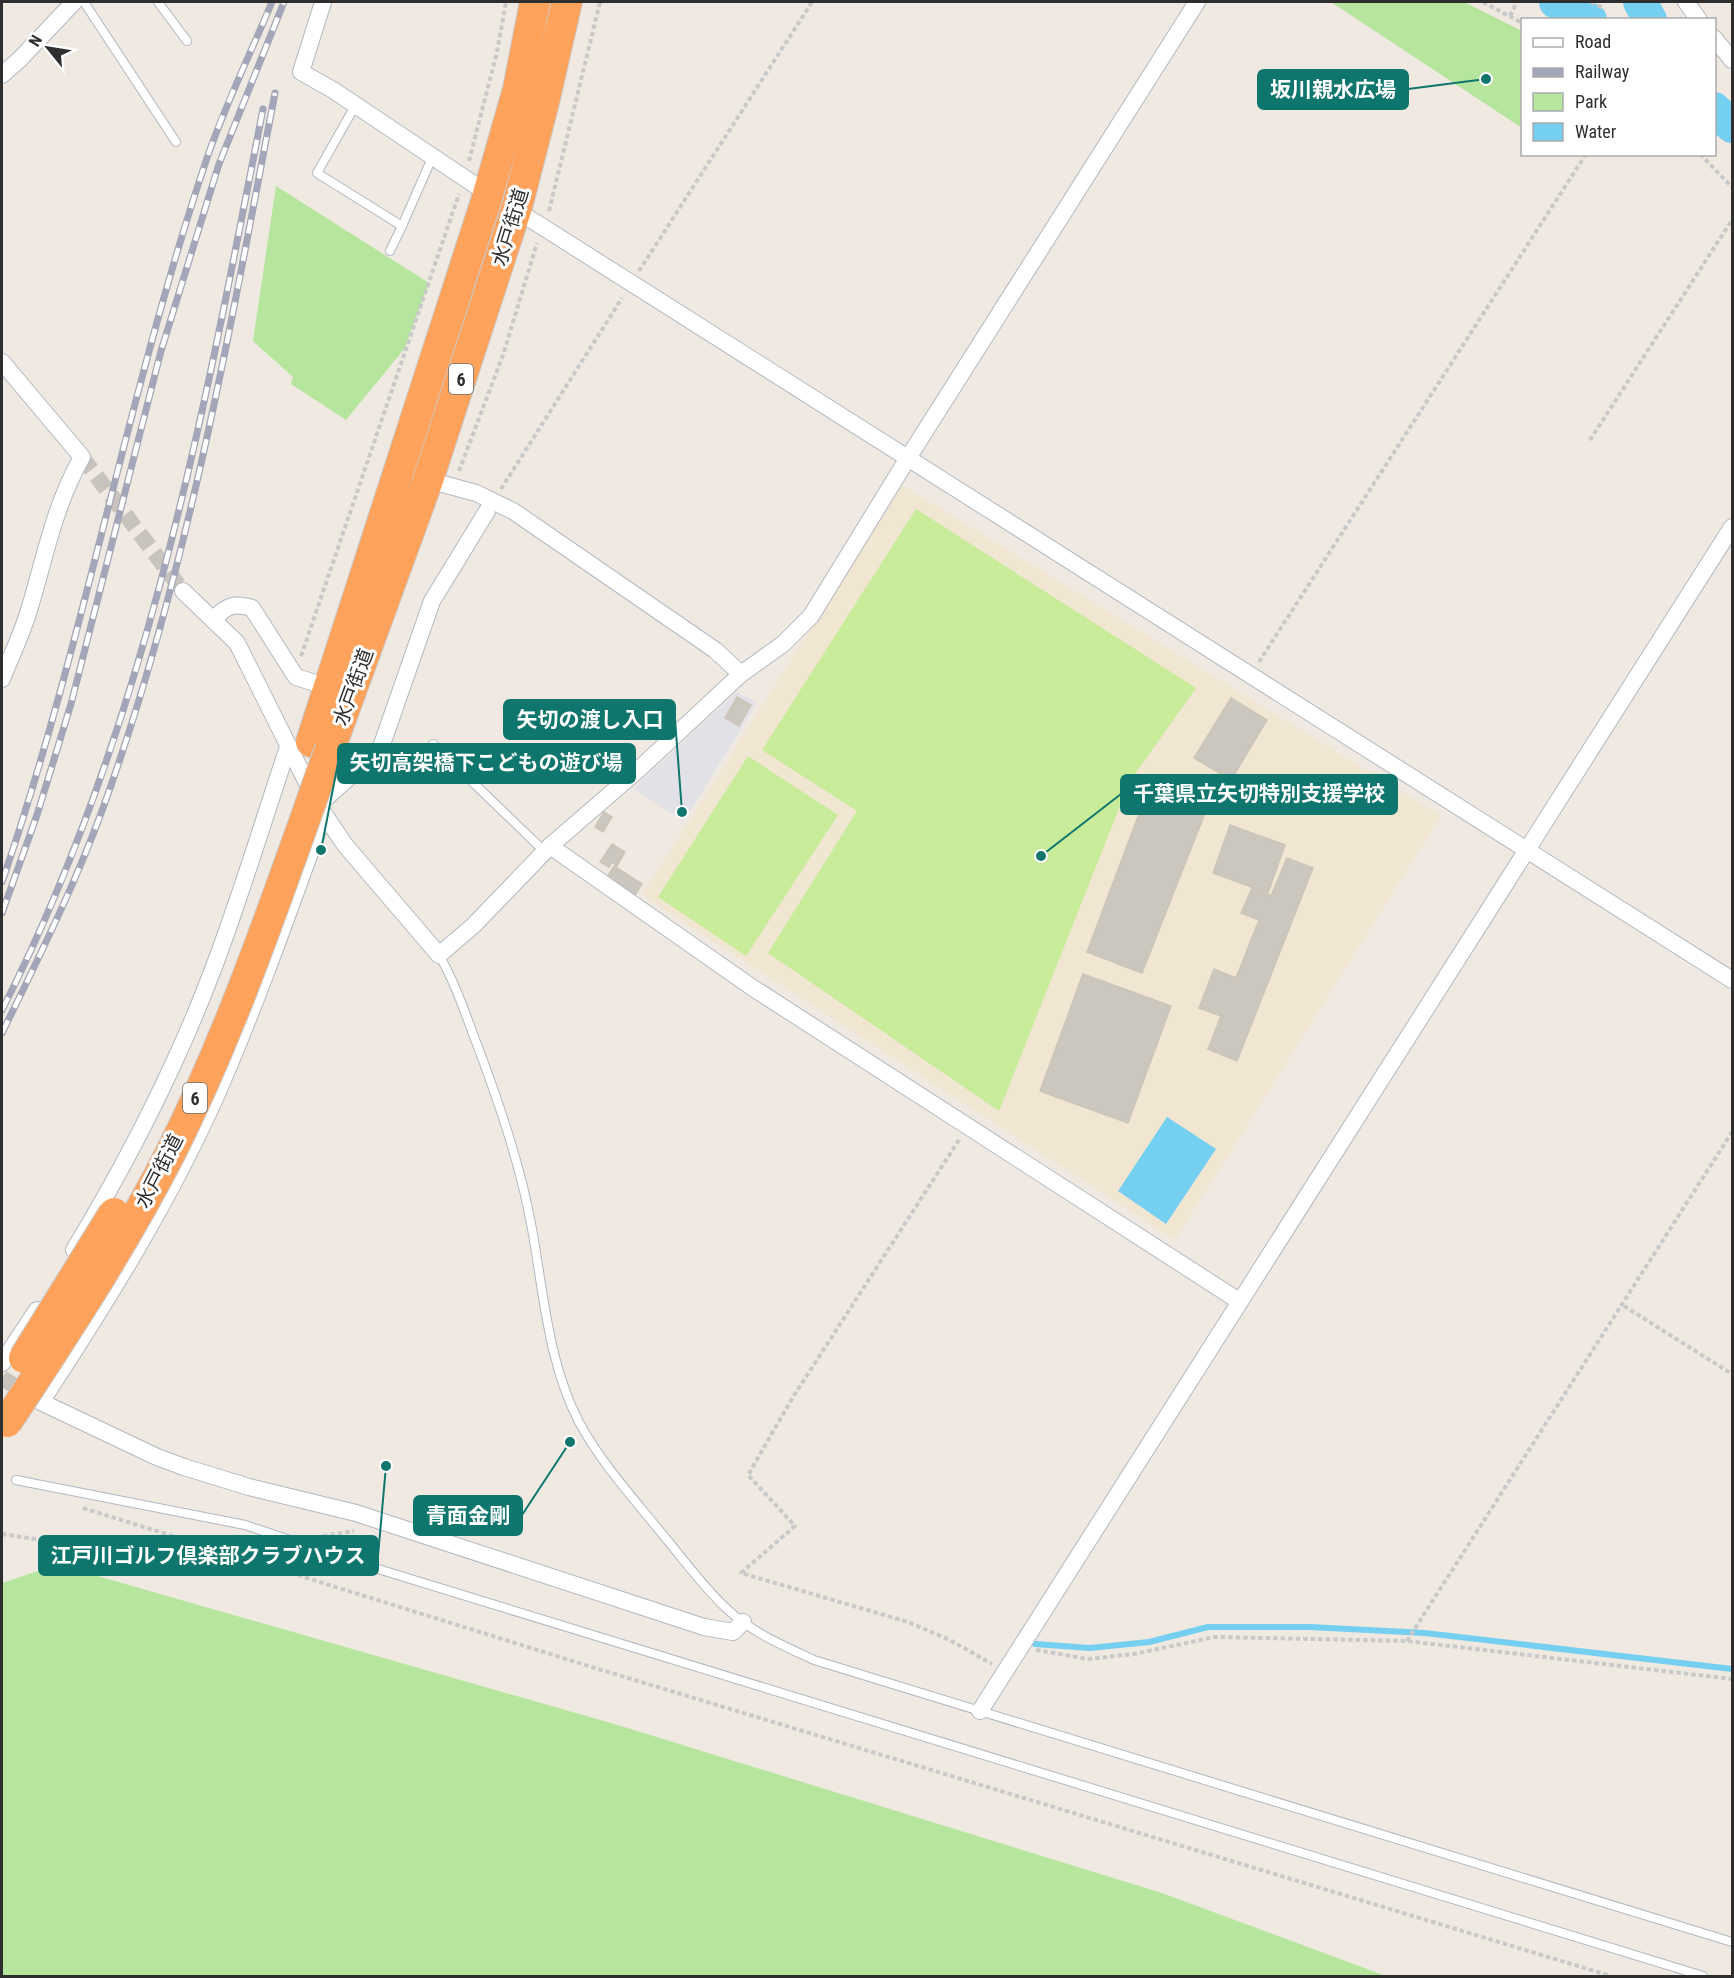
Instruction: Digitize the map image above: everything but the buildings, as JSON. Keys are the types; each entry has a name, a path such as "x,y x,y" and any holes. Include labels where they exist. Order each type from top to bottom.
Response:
{"highway":[{"name":"水戸街道","path":"4,1426 104,1274 170,1154 224,1034 328,687 486,201 518,89 535,2"},
{"name":"水戸街道","path":"2,1394 87,1260 157,1136 207,1028 310,746 441,483 517,207 567,2"}],"street":[{"path":"2,75 74,2"},
{"path":"323,2 301,72 471,183"},
{"path":"183,591 237,643 310,746 321,809 345,845 439,955 474,925 547,849 638,770 741,674 783,644 811,616 908,458 1197,2"},
{"path":"1686,2 1698,18"},
{"path":"1716,40 1732,60"},
{"path":"535,221 1732,980"},
{"path":"2,362 82,458 69,481 50,532 28,612 2,679"},
{"path":"441,483 476,493 513,511 715,650 741,674"},
{"path":"487,511 432,601 380,750 321,809 270,966 216,1095 153,1221 89,1329 41,1402 183,1467 249,1487 356,1513 704,1627 732,1632 743,1622"},
{"path":"980,1711 1732,527"},
{"path":"214,619 225,607 238,604 252,608 296,677 328,687"},
{"path":"2,1363 41,1305 110,1190 151,1110 310,746"},
{"path":"547,849 753,988 1239,1301"}],"lane":[{"path":"84,2 176,142"},
{"path":"158,2 187,40"},
{"path":"355,106 317,173 402,226"},
{"path":"390,251 432,158"},
{"path":"433,744 547,849"},
{"path":"439,955 462,1004 510,1139 532,1229 547,1330 579,1421 596,1449 643,1510 712,1594 743,1622 772,1641 814,1660 1732,1942"},
{"path":"16,1480 245,1525 296,1540 378,1569 1702,1977"}],"path":[{"path":"296,677 471,183 506,2"},
{"path":"441,483 503,355 535,221 549,212 600,2"},
{"path":"499,492 812,2"},
{"path":"1483,2 1521,22"},
{"path":"1591,2 1605,9"},
{"path":"1510,16 1516,3"},
{"path":"1251,675 1585,156"},
{"path":"1702,156 1732,187"},
{"path":"1590,440 1732,220"},
{"path":"968,1126 793,1397 748,1475 795,1526 741,1573 908,1622 950,1640 1006,1671"},
{"path":"1408,1640 1624,1306 1732,1132"},
{"path":"1624,1306 1732,1374"},
{"path":"73,1505 595,1668 1611,1977"},
{"path":"2,1534 147,1556 222,1550"},
{"path":"1021,1648 1088,1659 1134,1654 1215,1637 1408,1640 1732,1679"}],"shaded area":[{"path":"902,485 1441,816 1175,1240 642,895"},
{"path":"737,692 757,703 684,821 633,789"}],"green space":[{"path":"1331,2 1464,2 1521,30 1521,127"},
{"path":"276,186 429,283 405,348 346,420 291,384 293,377 253,341"},
{"path":"916,509 1196,688 1130,781 999,1111 768,953 857,811 762,750"},
{"path":"748,756 838,815 746,956 658,897"},
{"path":"38,1571 80,1571 621,1726 1162,1893 1386,1976 2,1976 2,1583"}],"water":[{"path":"1167,1117 1216,1149 1166,1224 1118,1191"}],"waterway":[{"path":"1556,2 1586,18"},
{"path":"1640,2 1649,18"},
{"path":"1716,111 1732,126"},
{"path":"1035,1644 1090,1648 1149,1642 1208,1627 1310,1627 1425,1633 1732,1669"}],"tunnel":[{"path":"82,457 183,591"},
{"path":"2,1378 31,1396"}],"railway":[{"path":"2,882 57,704 127,433 177,253 212,143 272,2"},
{"path":"2,913 37,815 71,704 161,351 219,164 284,2"},
{"path":"2,1033 56,922 92,837 133,721 159,632 223,364 275,93"},
{"path":"2,1010 52,903 95,793 132,682 164,569 192,455 263,109"}],"place":[{"name":"坂川親水広場","path":"1486,79"},
{"name":"矢切の渡し入口","path":"682,812"},
{"name":"矢切高架橋下こどもの遊び場","path":"321,850"},
{"name":"千葉県立矢切特別支援学校","path":"1041,856"},
{"name":"青面金剛","path":"570,1442"},
{"name":"江戸川ゴルフ倶楽部クラブハウス","path":"386,1466"}]}
